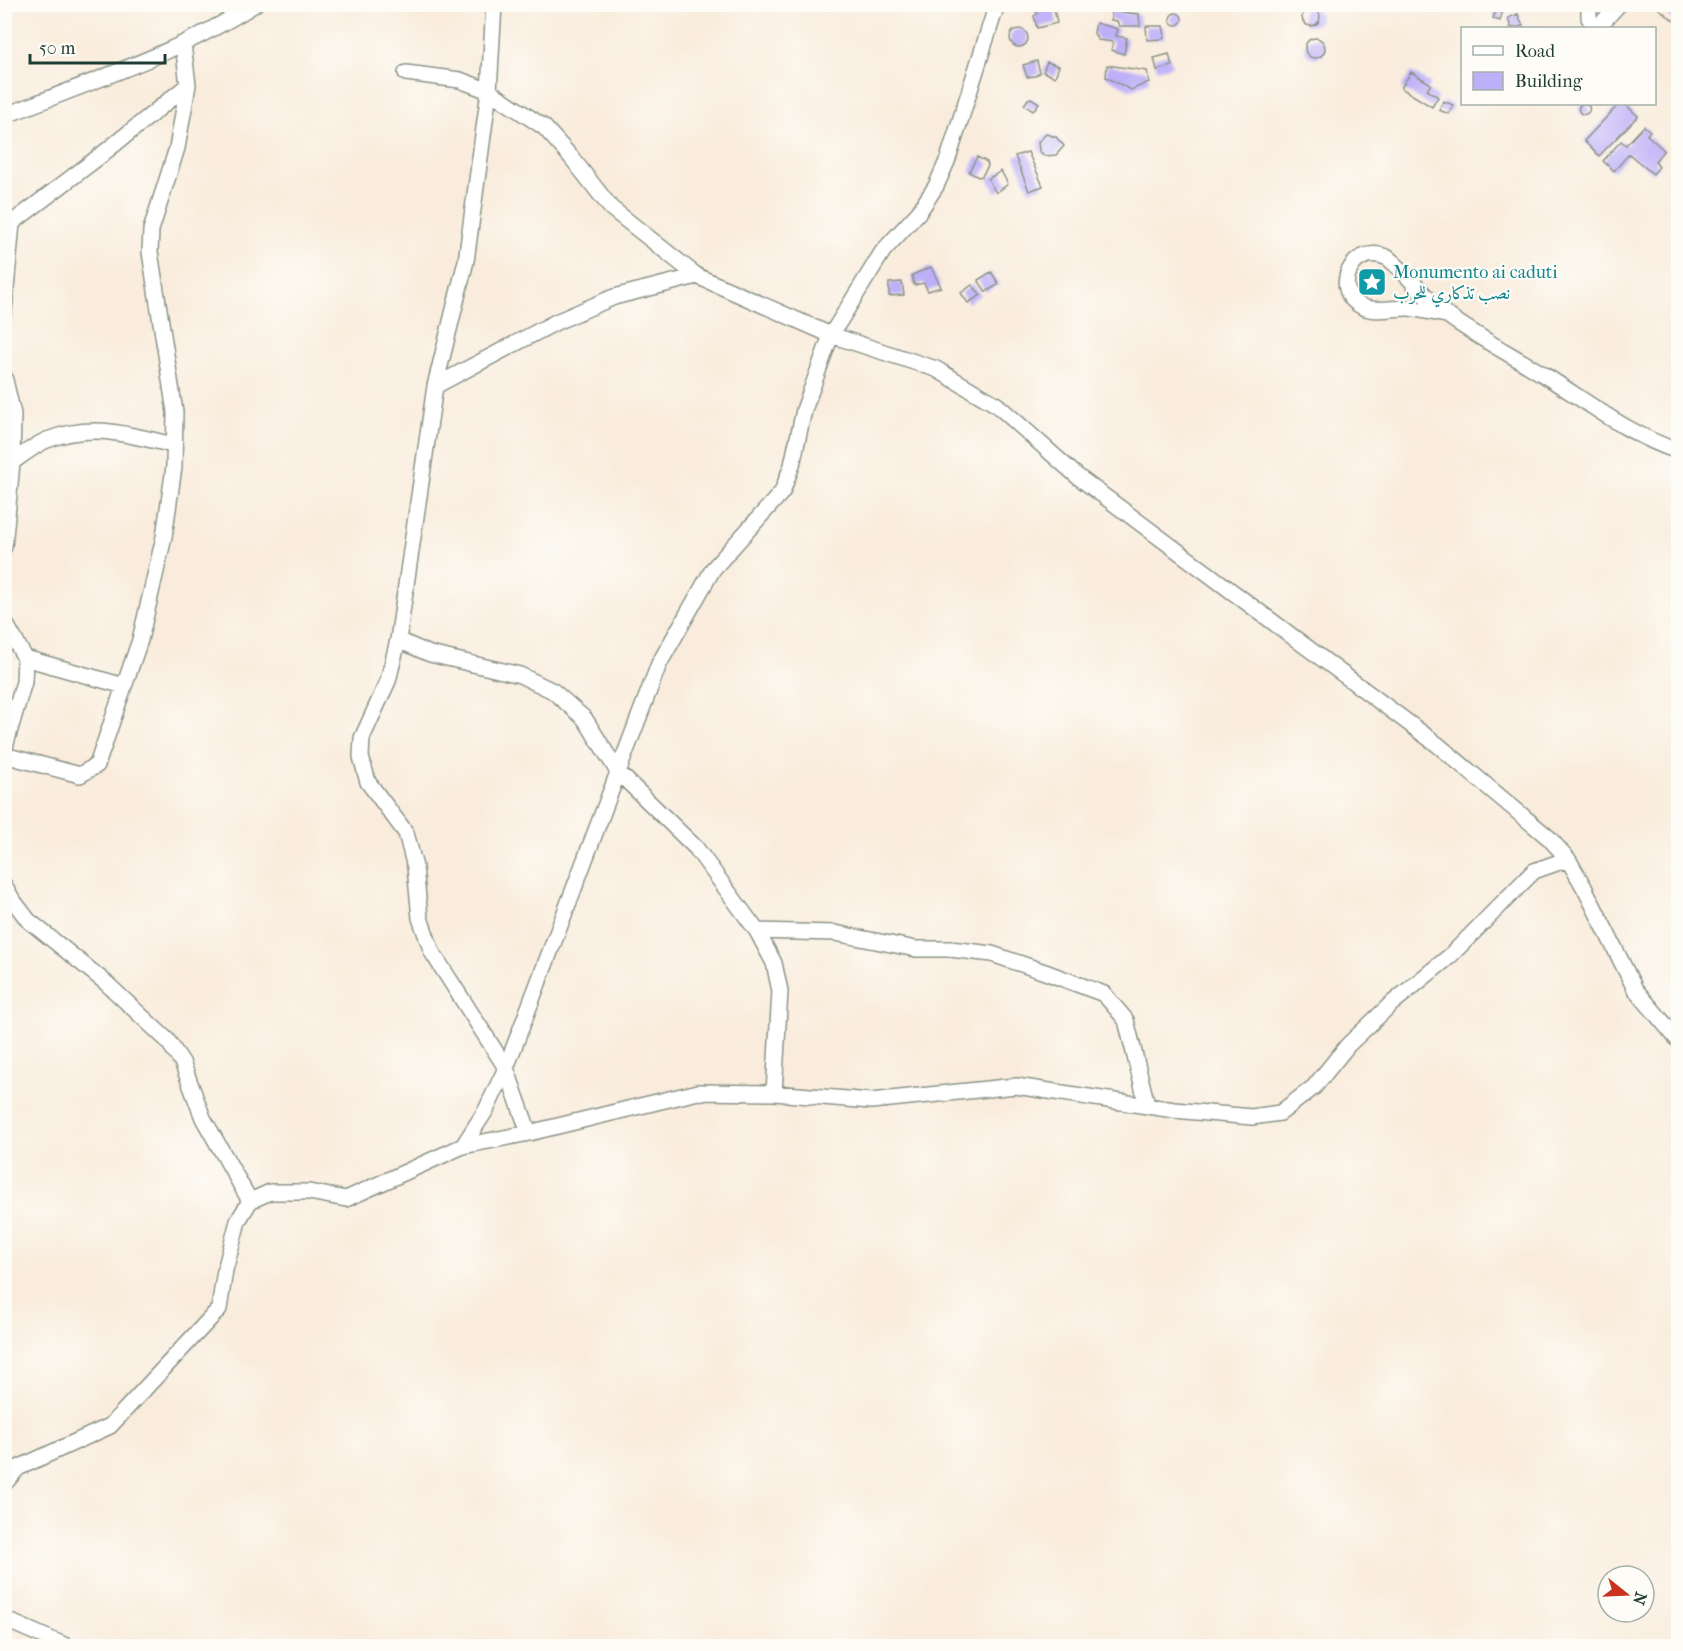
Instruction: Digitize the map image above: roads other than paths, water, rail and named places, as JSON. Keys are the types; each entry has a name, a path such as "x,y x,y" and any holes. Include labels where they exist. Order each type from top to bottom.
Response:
{"street":[{"path":"4,116 183,44 236,17 255,4"},
{"path":"494,4 489,90 466,261 435,386 398,640 388,681 362,738 361,757 368,782 405,833 415,867 420,918 432,952 506,1068 530,1133"},
{"path":"463,1146 486,1110 506,1068 659,664 713,569 782,492 792,465 804,410 831,334 883,251 919,212 936,186 948,159 997,4"},
{"path":"1589,4 1589,18 1593,24 1601,24 1619,4"},
{"path":"4,755 80,775 97,765 140,640 164,537 174,467 175,412 150,252 151,230 177,148 188,85 183,44"},
{"path":"406,73 459,80 489,90 544,126 611,208 697,276 831,334 936,369 997,405 1077,476 1438,745 1549,838 1568,859 1635,989 1678,1040"},
{"path":"4,311 8,226 188,85"},
{"path":"1447,315 1410,308 1365,308 1358,304 1348,291 1346,285 1349,270 1359,258 1368,255 1382,255 1395,264 1427,299 1447,315 1547,376 1586,404 1635,432 1678,451"},
{"path":"435,386 556,322 614,297 697,276"},
{"path":"4,376 13,414 4,548"},
{"path":"8,465 45,441 76,432 101,430 174,445"},
{"path":"4,621 25,658 24,682 4,750"},
{"path":"398,640 430,654 520,675 553,691 585,719 618,772 696,848 757,931 774,963 780,992 774,1092"},
{"path":"25,658 124,686"},
{"path":"4,1484 18,1468 110,1426 219,1309 225,1270 238,1221 249,1201 270,1192 309,1192 346,1199 463,1146 530,1133 698,1092 774,1092 871,1101 1016,1086 1252,1118 1280,1113 1314,1087 1348,1045 1390,1005 1450,956 1534,871 1568,859"},
{"path":"4,885 8,899 28,920 105,982 166,1040 182,1062 203,1118 249,1201"},
{"path":"757,931 835,933 916,950 950,949 992,954 1104,994 1126,1020 1147,1105"},
{"path":"4,1619 66,1647"}],"place":[{"name":"Monumento ai caduti نصب تذكاري للحرب","path":"1372,282"}]}
